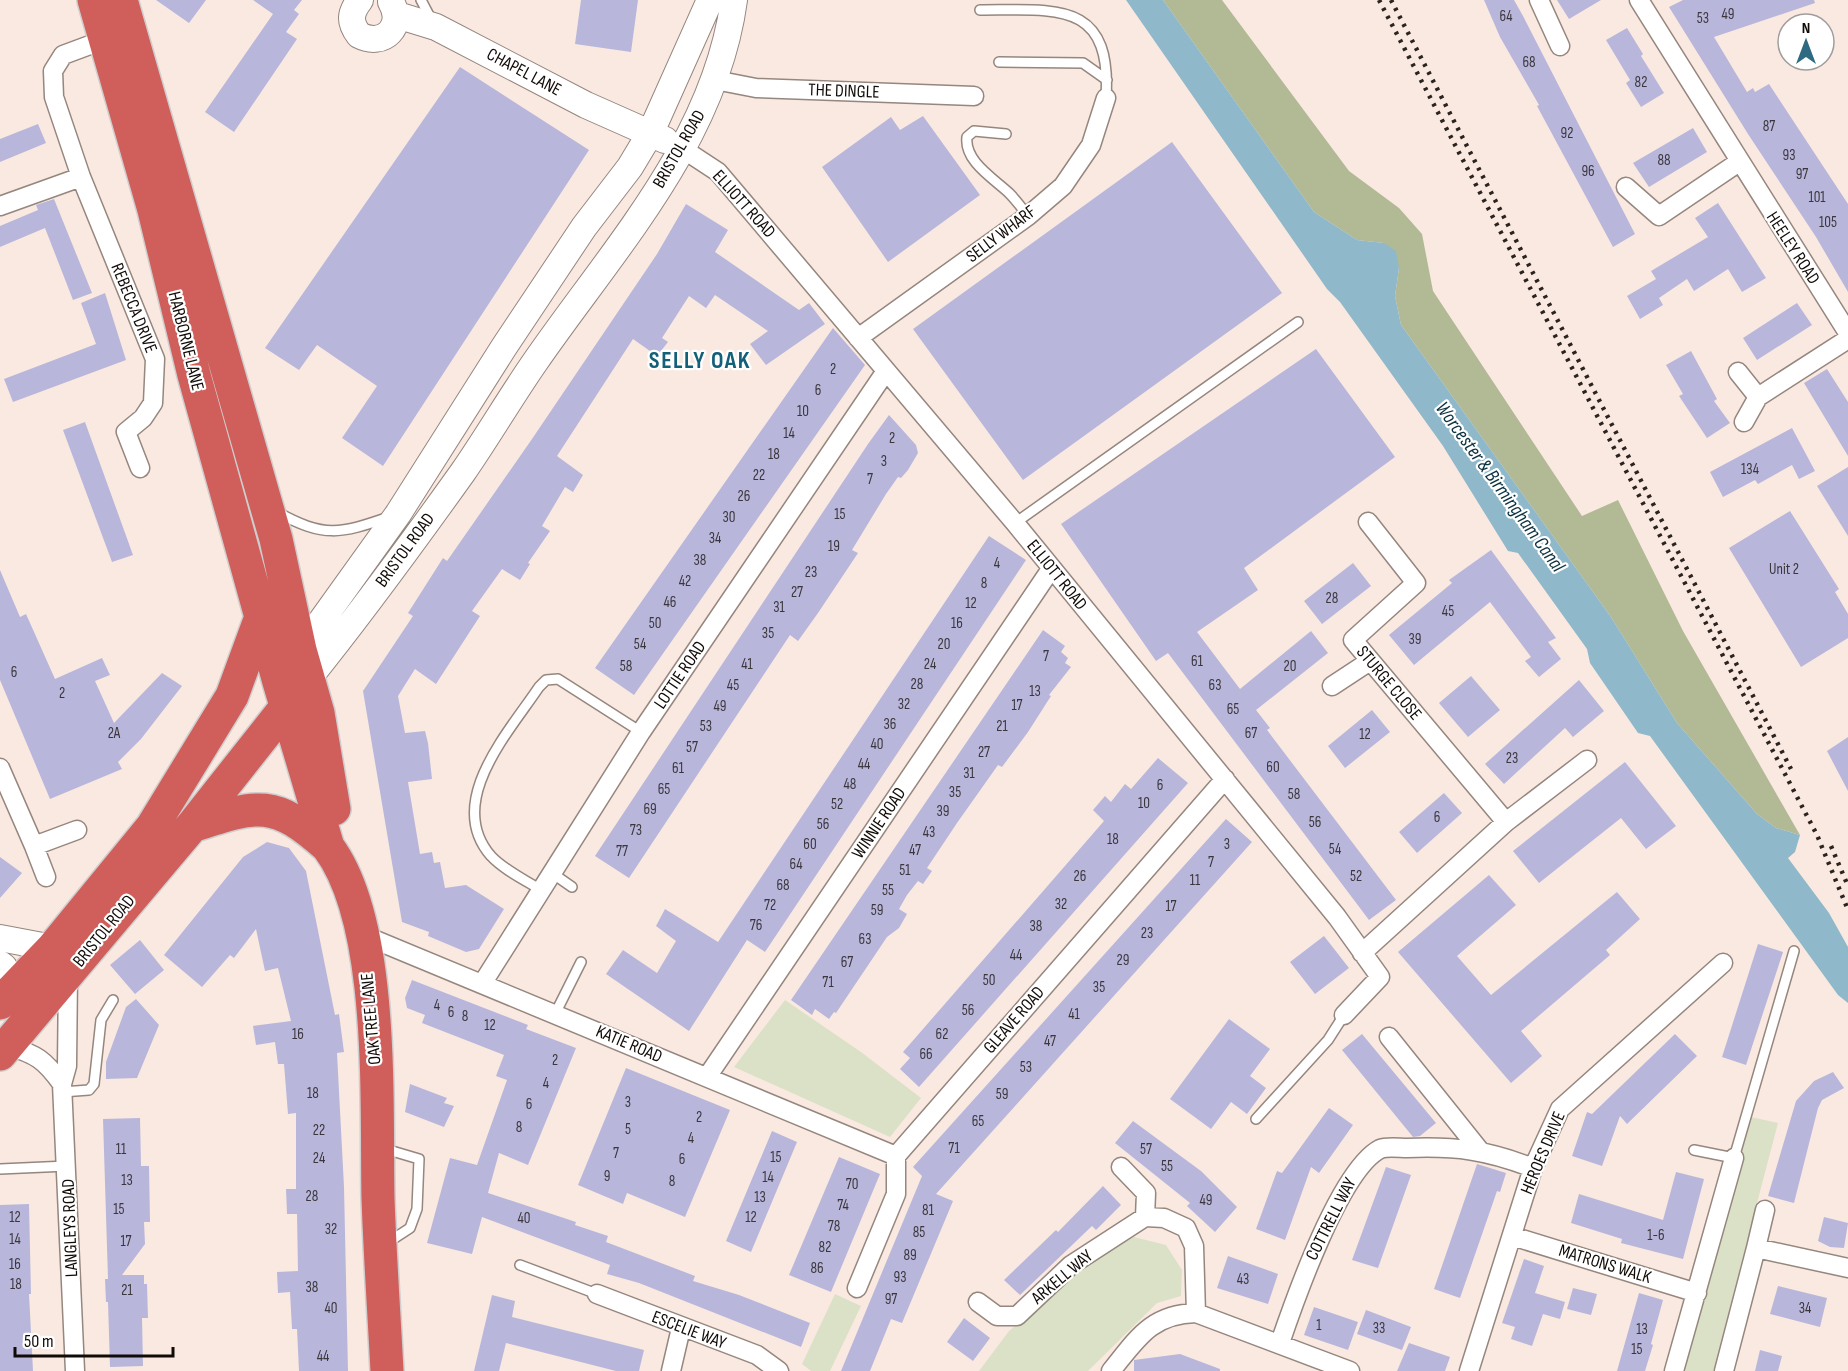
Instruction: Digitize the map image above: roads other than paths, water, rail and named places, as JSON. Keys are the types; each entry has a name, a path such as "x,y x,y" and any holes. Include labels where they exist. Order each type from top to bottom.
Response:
{"highway":[{"name":"HARBORNE LANE","path":"93,0 154,210 192,367 261,617 293,679"},
{"name":"HARBORNE LANE","path":"121,0 267,507 293,679"},
{"path":"152,827 232,696 261,617"},
{"name":"BRISTOL ROAD","path":"4,986 60,962 192,826 293,679"},
{"path":"152,827 205,779 257,715 293,679"},
{"name":"OAK TREE LANE","path":"293,679 336,857 361,934 374,1014 380,1248 387,1371"},
{"path":"192,826 234,812 272,810 299,821 336,857"},
{"name":"BRISTOL ROAD","path":"4,1050 60,962 152,827"}],"main road":[{"path":"360,0 352,9 351,21 359,35 367,39 387,36 393,30 393,8"},
{"name":"BRISTOL ROAD","path":"293,679 504,347 584,227 630,167 651,132 710,0"},
{"name":"BRISTOL ROAD","path":"293,679 338,644 464,471 535,361 683,149 723,58 734,0"},
{"name":"CHAPEL LANE","path":"393,8 436,27 585,105 651,132 683,149"},
{"path":"0,938 60,962"}],"street":[{"path":"1539,0 1560,46"},
{"name":"HEELEY ROAD","path":"1639,0 1848,333"},
{"name":"REBECCA DRIVE","path":"106,39 63,54 54,71 54,97 81,177 155,359 153,403 143,418 126,432 140,468"},
{"name":"THE DINGLE","path":"715,80 756,88 974,96"},
{"name":"SELLY WHARF","path":"858,338 1028,216 1063,186 1091,145 1106,98"},
{"name":"ELLIOTT ROAD","path":"683,149 718,171 1015,523 1225,779 1362,953 1380,977 1344,1016"},
{"path":"1626,187 1659,216 1739,162"},
{"path":"0,206 81,177"},
{"path":"155,370 192,367 201,357 215,330"},
{"path":"1744,422 1758,397 1848,339"},
{"name":"LOTTIE ROAD","path":"482,984 641,732 886,371"},
{"path":"1738,372 1758,397"},
{"name":"STURGE CLOSE","path":"1368,522 1416,583 1353,640 1506,822"},
{"name":"WINNIE ROAD","path":"707,1077 1051,569"},
{"path":"1332,686 1370,661"},
{"path":"1362,953 1506,822 1587,760"},
{"path":"0,768 46,877"},
{"name":"GLEAVE ROAD","path":"896,1156 1225,779"},
{"path":"34,846 77,830"},
{"name":"KATIE ROAD","path":"361,934 896,1156"},
{"name":"LANGLEYS ROAD","path":"60,962 67,1066 62,1088 75,1371"},
{"name":"HEROES DRIVE","path":"1469,1371 1533,1168 1560,1109 1723,963"},
{"path":"1389,1037 1481,1152"},
{"path":"4,1050 37,1056 48,1065 62,1088"},
{"name":"COTTRELL WAY","path":"1280,1343 1307,1266 1358,1167 1381,1148 1454,1146 1503,1156 1533,1168"},
{"path":"857,1288 896,1194 896,1156"},
{"path":"1674,1371 1734,1158"},
{"path":"1121,1167 1146,1193 1145,1216 1164,1218 1186,1228 1194,1246 1196,1313"},
{"path":"1724,1371 1764,1210"},
{"name":"ARKELL WAY","path":"978,1302 997,1316 1017,1316 1071,1265 1145,1216"},
{"name":"MATRONS WALK","path":"1512,1236 1697,1293"},
{"path":"1756,1248 1848,1268"},
{"name":"ESCELIE WAY","path":"597,1294 681,1328 757,1355 779,1371"},
{"path":"1111,1371 1140,1335 1157,1321 1177,1314 1196,1313 1350,1371"},
{"path":"671,1371 681,1328"}],"lane":[{"path":"421,0 436,27"},
{"path":"980,10 1065,11 1089,25 1100,40 1106,57 1106,98"},
{"path":"999,62 1083,63 1107,80"},
{"path":"1006,134 974,131 967,137 967,149 985,173 1010,194 1028,216"},
{"path":"1015,523 1298,322"},
{"path":"267,507 312,529 330,532 348,531 398,514"},
{"path":"541,890 491,855 477,831 474,800 478,783 491,758 546,680 558,679 641,732"},
{"path":"552,873 572,887"},
{"path":"1694,1150 1734,1158 1794,951"},
{"path":"555,1014 581,962"},
{"path":"62,1088 89,1090 94,1084 101,1020 113,1000"},
{"path":"1256,1119 1328,1040 1344,1016"},
{"path":"0,1169 67,1166"},
{"path":"520,1265 597,1294"}],"water":[{"name":"Worcester & Birmingham Canal","path":"1126,0 1163,0 1314,212 1357,240 1384,243 1396,251 1399,268 1395,296 1401,325 1611,617 1677,723 1757,814 1776,828 1800,835 1795,852 1788,858 1829,913 1848,947 1848,1003 1838,995 1650,736 1638,733 1590,663 1587,649 1518,553 1508,551 1443,446 1340,302 1327,289"}],"railway":[{"path":"1379,0 1817,835 1848,910"},
{"path":"1391,0 1791,769"},
{"path":"1831,846 1848,886"}],"district":[{"name":"SELLY OAK","path":"700,360"}]}
